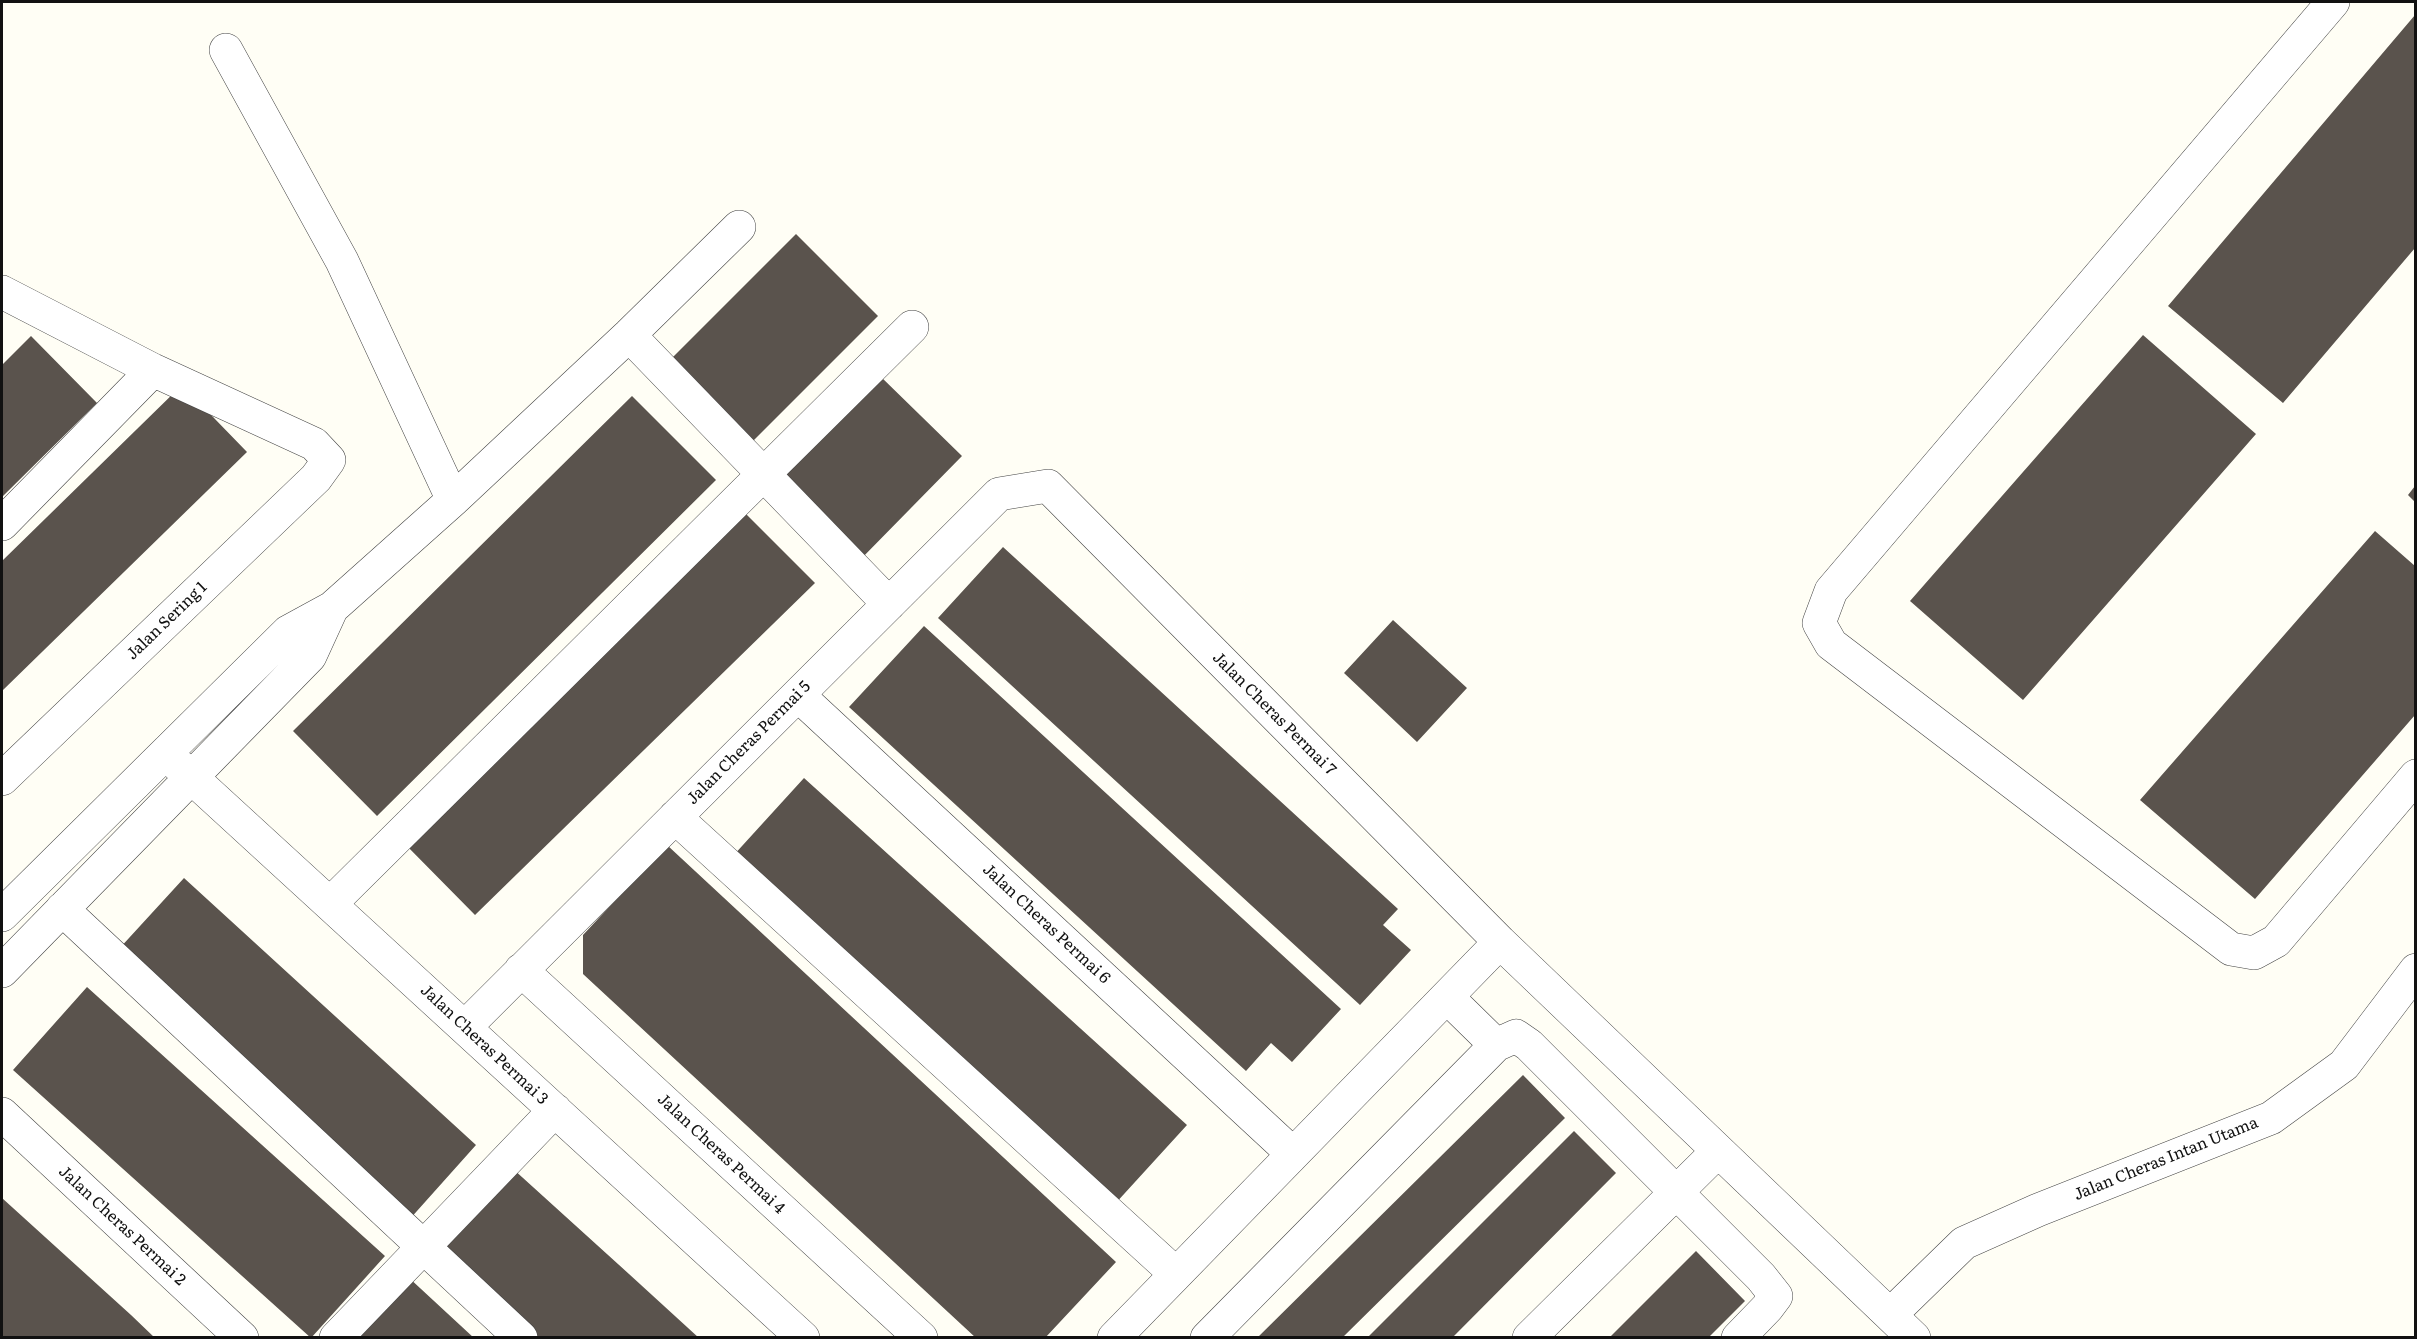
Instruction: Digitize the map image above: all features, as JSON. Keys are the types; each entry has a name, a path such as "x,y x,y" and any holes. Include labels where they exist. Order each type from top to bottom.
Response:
{"street":[{"path":"2333,2 1831,591 1819,623 1831,644 2231,949 2254,953 2276,941 2415,776"},
{"path":"226,50 342,261 453,500"},
{"path":"2,915 288,632 332,608 453,500 739,227"},
{"path":"2,292 153,370 2,524"},
{"path":"330,904 912,327"},
{"path":"628,335 889,604"},
{"name":"Jalan Sering 1","path":"2,779 316,478 329,460 314,444 153,370"},
{"name":"Jalan Cheras Permai 5","path":"465,1027 999,494 1048,486"},
{"name":"Jalan Cheras Permai 7","path":"1048,486 1500,942 1914,1338"},
{"path":"2,971 309,656 332,608"},
{"name":"Jalan Cheras Permai 6","path":"798,695 1293,1154"},
{"name":"Jalan Cheras Permai 3","path":"166,754 803,1338"},
{"path":"675,817 1176,1274"},
{"path":"62,909 521,1338"},
{"path":"1114,1338 1500,942"},
{"name":"Jalan Cheras Permai 4","path":"521,970 921,1338"},
{"name":"Jalan Cheras Intan Utama","path":"1890,1315 1964,1243 2037,1210 2271,1118 2344,1065 2415,970"},
{"path":"1447,997 1496,1046"},
{"path":"1207,1338 1496,1046 1516,1036 1529,1045 1761,1277 1776,1296 1738,1338"},
{"path":"336,1338 555,1110"},
{"name":"Jalan Cheras Permai 2","path":"2,1114 228,1333"},
{"path":"1529,1338 1718,1151"}],"building":[{"path":"2415,15 2415,248 2283,403 2168,306"},
{"path":"796,234 878,316 746,448 664,366"},
{"path":"2143,335 2256,434 2023,700 1910,601"},
{"path":"31,336 97,403 2,497 2,365"},
{"path":"878,374 962,456 858,562 775,481"},
{"path":"182,385 247,452 2,691 2,561"},
{"path":"632,396 716,480 377,816 293,731"},
{"path":"2415,486 2415,502 2408,495"},
{"path":"741,509 815,583 475,915 402,841"},
{"path":"2375,531 2415,566 2415,715 2255,899 2140,800"},
{"path":"1003,547 1398,909 1383,925 1411,950 1360,1005 938,618"},
{"path":"1393,620 1467,688 1417,742 1344,673"},
{"path":"924,626 1341,1009 1292,1062 1271,1043 1246,1071 849,707"},
{"path":"804,778 1187,1125 1114,1205 732,857"},
{"path":"667,845 1116,1262 1045,1338 976,1338 583,974 583,935"},
{"path":"184,878 476,1145 400,1230 107,962"},
{"path":"87,987 385,1256 311,1338 13,1070"},
{"path":"1523,1075 1565,1118 1342,1338 1257,1338"},
{"path":"1574,1131 1616,1173 1452,1338 1367,1338"},
{"path":"512,1168 699,1338 521,1338 431,1256"},
{"path":"2,1198 131,1315 155,1338 2,1338"},
{"path":"1696,1251 1745,1301 1708,1338 1609,1338"},
{"path":"407,1276 474,1338 351,1338"}]}
